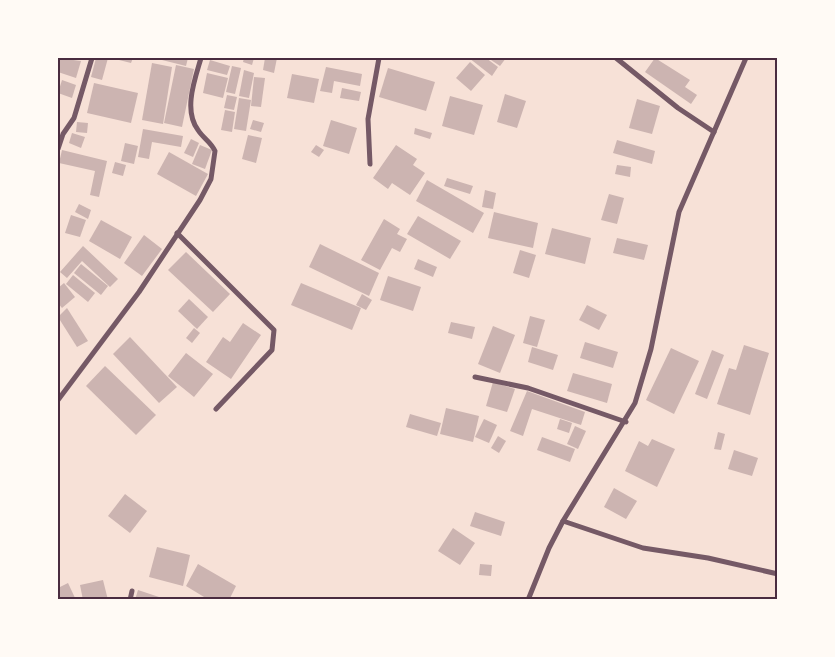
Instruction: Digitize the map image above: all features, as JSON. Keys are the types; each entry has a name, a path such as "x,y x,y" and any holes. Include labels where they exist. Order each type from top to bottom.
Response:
{"street":[{"path":"58,149 62,134 74,118 92,58"},
{"path":"58,400 139,292 211,179 215,159 213,146 198,131 193,121 191,109 201,58"},
{"path":"370,164 368,119 379,58"},
{"path":"616,58 678,108 714,132"},
{"path":"528,600 549,548 563,520 626,422 636,403 646,374 679,212 746,58"},
{"path":"177,233 274,330 272,350 216,409"},
{"path":"475,377 528,388 626,422"},
{"path":"563,520 644,548 708,558 778,574"},
{"path":"130,600 132,591"}],"building":[{"path":"58,58 81,61 76,78 58,72"},
{"path":"96,58 108,58 102,80 91,77"},
{"path":"111,58 133,58 131,63"},
{"path":"154,58 188,58 186,66"},
{"path":"244,58 254,58 252,65 243,62"},
{"path":"265,58 277,58 274,73 263,70"},
{"path":"469,58 486,58 498,67 492,76"},
{"path":"488,58 506,58 500,66"},
{"path":"655,58 690,80 685,87 697,95 691,104 645,72"},
{"path":"210,60 230,66 227,75 207,70"},
{"path":"470,62 485,75 471,91 456,78"},
{"path":"152,63 172,67 163,124 142,120"},
{"path":"176,65 194,69 182,127 164,123"},
{"path":"232,66 241,68 235,94 226,92"},
{"path":"326,67 362,74 360,86 334,81 332,93 320,91"},
{"path":"388,68 435,82 426,111 379,97"},
{"path":"244,70 254,73 249,98 239,96"},
{"path":"207,73 228,78 223,98 203,93"},
{"path":"292,74 319,79 314,103 287,98"},
{"path":"254,77 265,78 261,107 251,106"},
{"path":"62,80 76,85 72,98 58,93"},
{"path":"94,83 138,93 131,123 87,113"},
{"path":"342,88 361,92 359,101 340,98"},
{"path":"505,94 526,101 517,128 497,122"},
{"path":"227,95 237,97 234,110 224,108"},
{"path":"450,96 483,105 474,135 442,126"},
{"path":"239,98 251,100 246,131 234,129"},
{"path":"637,99 660,106 652,134 629,128"},
{"path":"225,110 235,112 232,132 221,130"},
{"path":"253,120 264,123 261,132 250,129"},
{"path":"331,120 357,128 349,154 323,146"},
{"path":"77,122 88,123 87,133 76,132"},
{"path":"415,128 432,133 430,139 414,134"},
{"path":"143,129 183,136 181,147 152,142 149,159 138,157"},
{"path":"72,133 85,137 81,148 69,143"},
{"path":"248,135 262,138 256,163 242,159"},
{"path":"191,139 199,143 193,157 184,153"},
{"path":"617,140 655,151 652,164 613,153"},
{"path":"125,143 138,146 134,164 121,161"},
{"path":"200,145 212,150 205,169 192,164"},
{"path":"316,145 324,150 319,157 311,152"},
{"path":"396,145 417,159 413,165 425,173 410,195 392,183 388,189 373,178"},
{"path":"62,150 107,161 99,197 90,195 95,171 59,163"},
{"path":"169,152 208,174 196,196 157,174"},
{"path":"115,162 126,165 123,176 112,173"},
{"path":"617,165 631,167 630,177 615,174"},
{"path":"447,178 473,186 470,194 444,186"},
{"path":"427,180 484,213 473,233 416,201"},
{"path":"485,190 496,193 493,209 482,207"},
{"path":"609,194 624,198 617,224 601,220"},
{"path":"79,204 91,210 88,219 75,212"},
{"path":"494,212 538,223 533,248 488,238"},
{"path":"71,215 86,220 80,237 65,233"},
{"path":"418,216 461,241 450,259 407,234"},
{"path":"384,219 400,229 397,234 407,239 400,252 392,248 380,270 361,260"},
{"path":"101,220 132,237 120,259 89,241"},
{"path":"552,228 591,238 585,264 545,254"},
{"path":"144,235 162,249 142,276 124,263"},
{"path":"617,238 648,245 644,260 613,253"},
{"path":"320,244 379,273 369,296 309,267"},
{"path":"83,246 118,279 110,287 82,261 67,278 60,272"},
{"path":"520,250 536,255 529,278 513,273"},
{"path":"186,252 230,294 213,312 168,270"},
{"path":"418,259 437,267 433,277 414,269"},
{"path":"81,264 108,286 101,295 74,273"},
{"path":"73,275 95,293 88,302 66,284"},
{"path":"388,276 421,287 413,311 380,300"},
{"path":"64,283 75,297 62,308 58,303 58,288"},
{"path":"301,283 361,308 352,330 291,305"},
{"path":"362,294 372,300 366,310 356,305"},
{"path":"189,299 208,317 197,329 178,311"},
{"path":"587,305 607,315 599,330 579,320"},
{"path":"67,308 88,341 77,347 58,317"},
{"path":"530,316 545,320 537,347 523,343"},
{"path":"451,322 475,327 472,339 448,333"},
{"path":"243,323 261,335 231,379 206,362 223,337 230,342"},
{"path":"493,326 515,335 500,373 478,364"},
{"path":"194,328 200,333 192,343 186,338"},
{"path":"130,337 177,387 159,403 113,354"},
{"path":"585,342 618,352 613,368 580,358"},
{"path":"744,345 769,353 750,415 717,404 729,368 736,370"},
{"path":"532,347 558,355 553,370 528,362"},
{"path":"671,348 699,361 674,414 646,400"},
{"path":"712,350 724,355 707,399 695,394"},
{"path":"186,353 213,374 194,397 168,376"},
{"path":"105,366 156,415 136,435 86,386"},
{"path":"573,373 612,384 607,403 567,391"},
{"path":"493,382 515,389 507,412 486,406"},
{"path":"527,391 585,412 581,425 532,409 523,436 510,431"},
{"path":"446,408 479,416 473,442 440,434"},
{"path":"410,414 441,423 437,436 406,427"},
{"path":"484,419 497,425 489,443 475,437"},
{"path":"560,419 572,423 569,433 557,429"},
{"path":"575,426 586,431 578,449 567,444"},
{"path":"718,432 725,434 721,450 714,449"},
{"path":"498,436 506,441 499,453 491,448"},
{"path":"542,437 575,449 570,462 537,450"},
{"path":"652,439 675,449 657,487 625,471 639,441 648,446"},
{"path":"734,450 758,458 752,476 728,469"},
{"path":"614,488 637,501 626,519 604,507"},
{"path":"125,494 147,511 130,533 108,516"},
{"path":"475,512 505,522 501,536 470,526"},
{"path":"453,528 475,543 460,565 438,551"},
{"path":"157,547 190,555 183,586 149,577"},
{"path":"198,564 236,586 229,600 209,600 186,586"},
{"path":"480,564 492,565 491,576 479,575"},
{"path":"103,580 108,600 83,600 80,585"},
{"path":"68,583 76,600 58,600 58,588"},
{"path":"138,590 165,599 165,600 135,600"}]}
